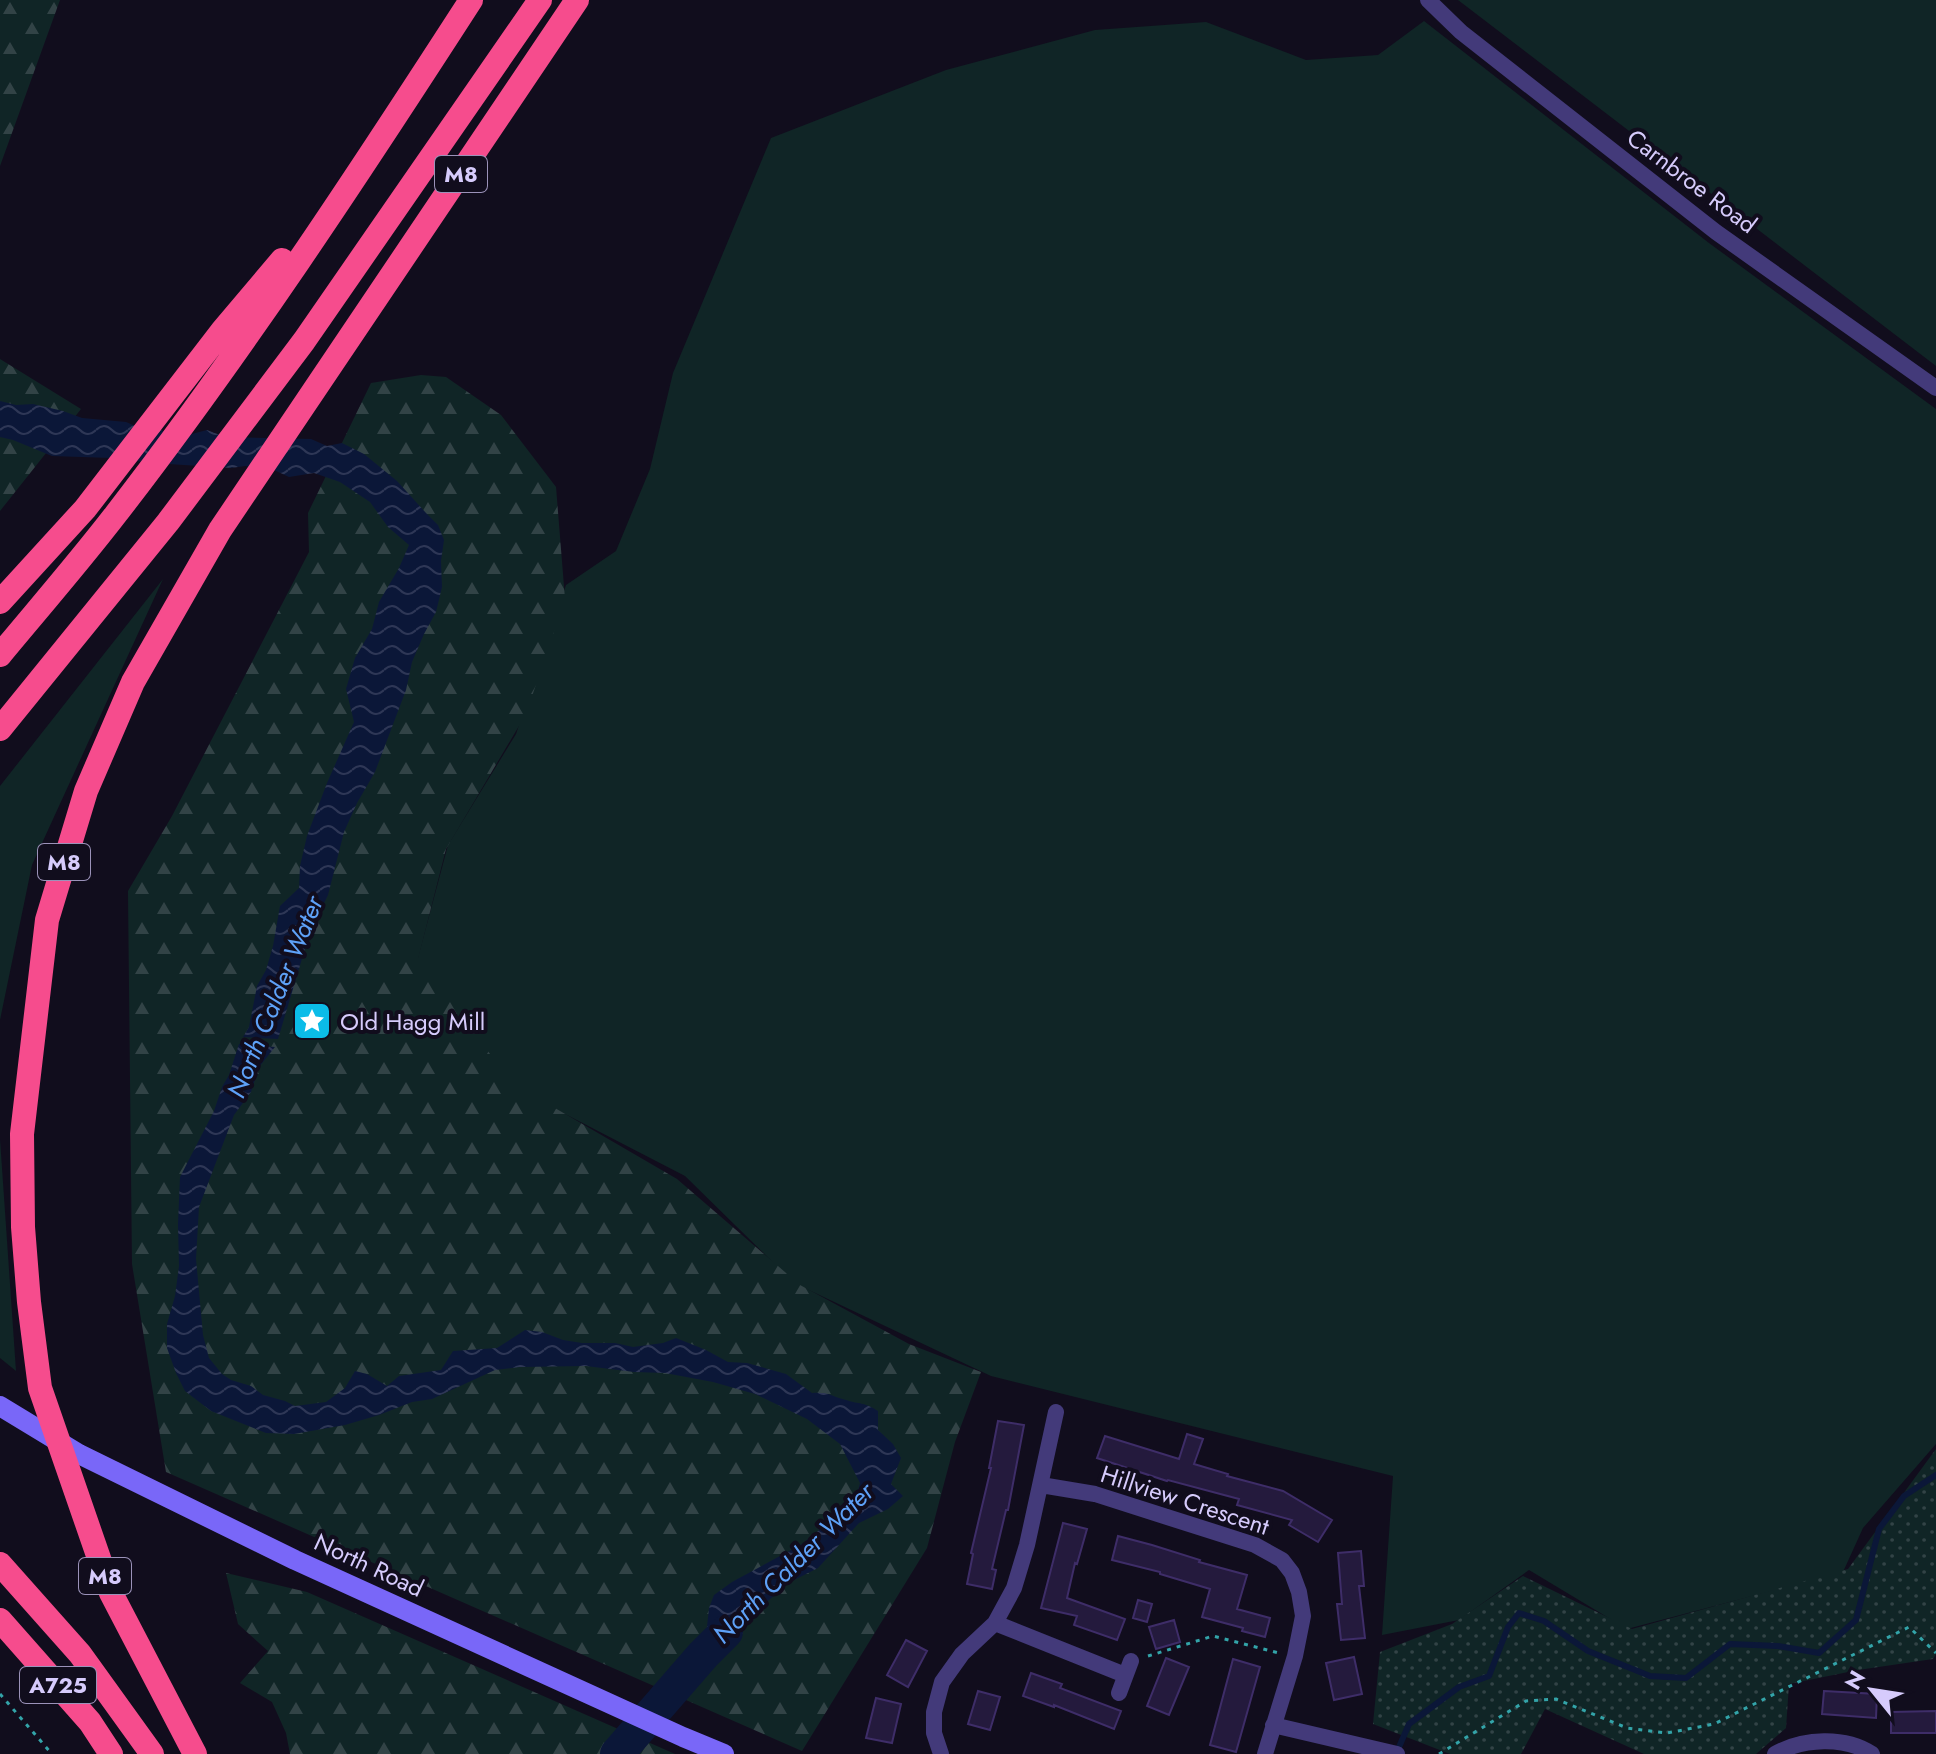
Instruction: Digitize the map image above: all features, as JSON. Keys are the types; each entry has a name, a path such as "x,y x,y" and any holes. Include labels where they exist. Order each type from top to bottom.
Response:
{"highway":[{"path":"0,602 85,509 234,334 367,161 471,0"},
{"name":"M8","path":"0,729 168,522 304,341 540,0"},
{"name":"M8","path":"195,1754 111,1593 40,1388 24,1242 22,1134 47,920 86,791 133,682 220,530 577,0"},
{"path":"0,655 115,515 234,334"},
{"name":"A725","path":"0,1564 80,1654 152,1754"},
{"name":"A725","path":"0,1620 90,1722 111,1754"}],"main road":[{"name":"North Road","path":"0,1406 68,1447 295,1560 724,1754"}],"street":[{"name":"Carnbroe Road","path":"1428,0 1461,32 1716,232 1936,388"},
{"path":"941,1754 934,1733 934,1712 942,1682 962,1654 995,1623 1014,1588 1027,1545 1056,1412"},
{"name":"Hillview Crescent","path":"1041,1485 1108,1498 1255,1545 1282,1560 1292,1573 1303,1616 1295,1656 1265,1754"},
{"path":"995,1623 1128,1668 1119,1693"},
{"path":"1273,1725 1397,1754"},
{"path":"1775,1754 1799,1744 1825,1740 1865,1749 1872,1754"}],"path":[{"path":"1439,1754 1526,1701 1556,1699 1627,1728 1667,1733 1714,1724 1909,1627 1936,1653"},
{"path":"1128,1668 1213,1636 1295,1656"},
{"path":"0,1694 52,1754"}],"green space":[{"path":"0,0 60,0 0,166"},
{"path":"1458,0 1936,0 1936,366"},
{"path":"1424,21 1709,243 1936,409 1936,1444 1863,1528 1843,1572 1627,1629 1529,1570 1459,1620 1382,1635 1393,1476 991,1376 794,1283 685,1176 507,1084 415,969 448,845 516,734 566,585 616,551 650,469 673,373 771,138 946,70 1095,30 1206,22 1306,60 1378,55"},
{"path":"0,359 81,409 0,511"},
{"path":"421,375 446,377 501,415 556,487 565,599 526,714 446,849 418,959 512,1083 677,1179 800,1285 909,1344 981,1372 955,1442 927,1548 802,1751 166,1472 132,1264 128,891 172,816 309,552 308,513 371,383"},
{"path":"163,579 32,865 0,1020 0,786"},
{"path":"0,1139 16,1371 0,1358"},
{"path":"1936,1449 1936,1654 1933,1659 1789,1684 1786,1728 1756,1754 1644,1754 1545,1709 1521,1754 1450,1754 1373,1724 1380,1652 1452,1624 1523,1576 1632,1629 1848,1569"},
{"path":"226,1573 307,1592 675,1754 290,1754 286,1733 272,1702 240,1683 268,1651 238,1624"}],"water":[{"path":"0,401 16,405 33,404 82,418 126,422 140,428 157,428 170,434 188,435 207,430 225,437 311,439 327,446 342,443 364,454 397,481 438,525 444,540 442,587 436,612 412,662 406,690 375,772 344,832 328,895 310,932 278,1039 243,1037 249,1027 257,986 266,970 273,946 280,906 299,888 307,836 354,722 346,689 355,658 372,629 379,602 409,545 388,527 370,502 340,482 314,473 289,477 272,469 245,466 231,468 52,456 0,437"},
{"path":"239,1044 275,1047 259,1067 251,1092 234,1115 199,1207 196,1259 203,1335 209,1358 222,1374 251,1386 263,1395 295,1406 326,1402 345,1388 355,1371 387,1386 399,1376 441,1370 453,1351 497,1348 525,1330 582,1343 615,1343 633,1347 676,1338 728,1362 747,1363 786,1374 812,1393 865,1404 878,1411 878,1430 893,1444 901,1458 891,1484 903,1496 888,1509 859,1523 818,1568 790,1582 727,1636 707,1676 689,1660 706,1636 709,1608 714,1595 802,1544 855,1501 860,1483 840,1444 807,1419 755,1394 713,1382 665,1373 586,1366 495,1370 432,1399 412,1402 345,1425 294,1434 266,1433 211,1411 185,1391 167,1348 167,1324 179,1266 180,1177 214,1111"}],"building":[{"path":"998,1421 1024,1425 1008,1510 992,1569 996,1570 992,1589 967,1584"},
{"path":"1187,1434 1203,1439 1194,1464 1283,1491 1332,1520 1318,1542 1289,1525 1292,1520 1237,1505 1239,1499 1167,1481 1097,1458 1105,1436 1179,1459"},
{"path":"1063,1523 1087,1529 1067,1598 1125,1619 1117,1640 1074,1625 1077,1616 1041,1608"},
{"path":"1118,1536 1247,1575 1237,1609 1270,1618 1265,1637 1202,1617 1210,1589 1112,1560"},
{"path":"1361,1551 1364,1586 1359,1586 1365,1638 1341,1640 1337,1604 1342,1604 1338,1553"},
{"path":"1138,1600 1152,1604 1147,1622 1133,1618"},
{"path":"1174,1620 1180,1642 1156,1649 1149,1627"},
{"path":"906,1640 927,1651 908,1687 887,1675"},
{"path":"1354,1657 1362,1694 1334,1700 1326,1663"},
{"path":"1166,1658 1189,1667 1169,1715 1147,1706"},
{"path":"1233,1659 1260,1667 1236,1752 1210,1745"},
{"path":"1031,1673 1062,1684 1060,1688 1121,1711 1114,1729 1023,1696"},
{"path":"978,1691 1000,1697 990,1730 968,1724"},
{"path":"1824,1691 1877,1694 1876,1718 1822,1714"},
{"path":"876,1698 901,1704 892,1743 866,1738"},
{"path":"1936,1711 1936,1733 1891,1733 1891,1712"}],"waterway":[{"path":"1396,1754 1409,1724 1459,1687 1489,1676 1508,1627 1519,1613 1544,1621 1588,1651 1650,1676 1686,1678 1730,1644 1778,1646 1819,1653 1856,1620 1879,1529 1904,1496 1936,1475"},
{"name":"North Calder Water","path":"617,1754 726,1632"}],"place":[{"name":"Old Hagg Mill","path":"312,1021"}]}
